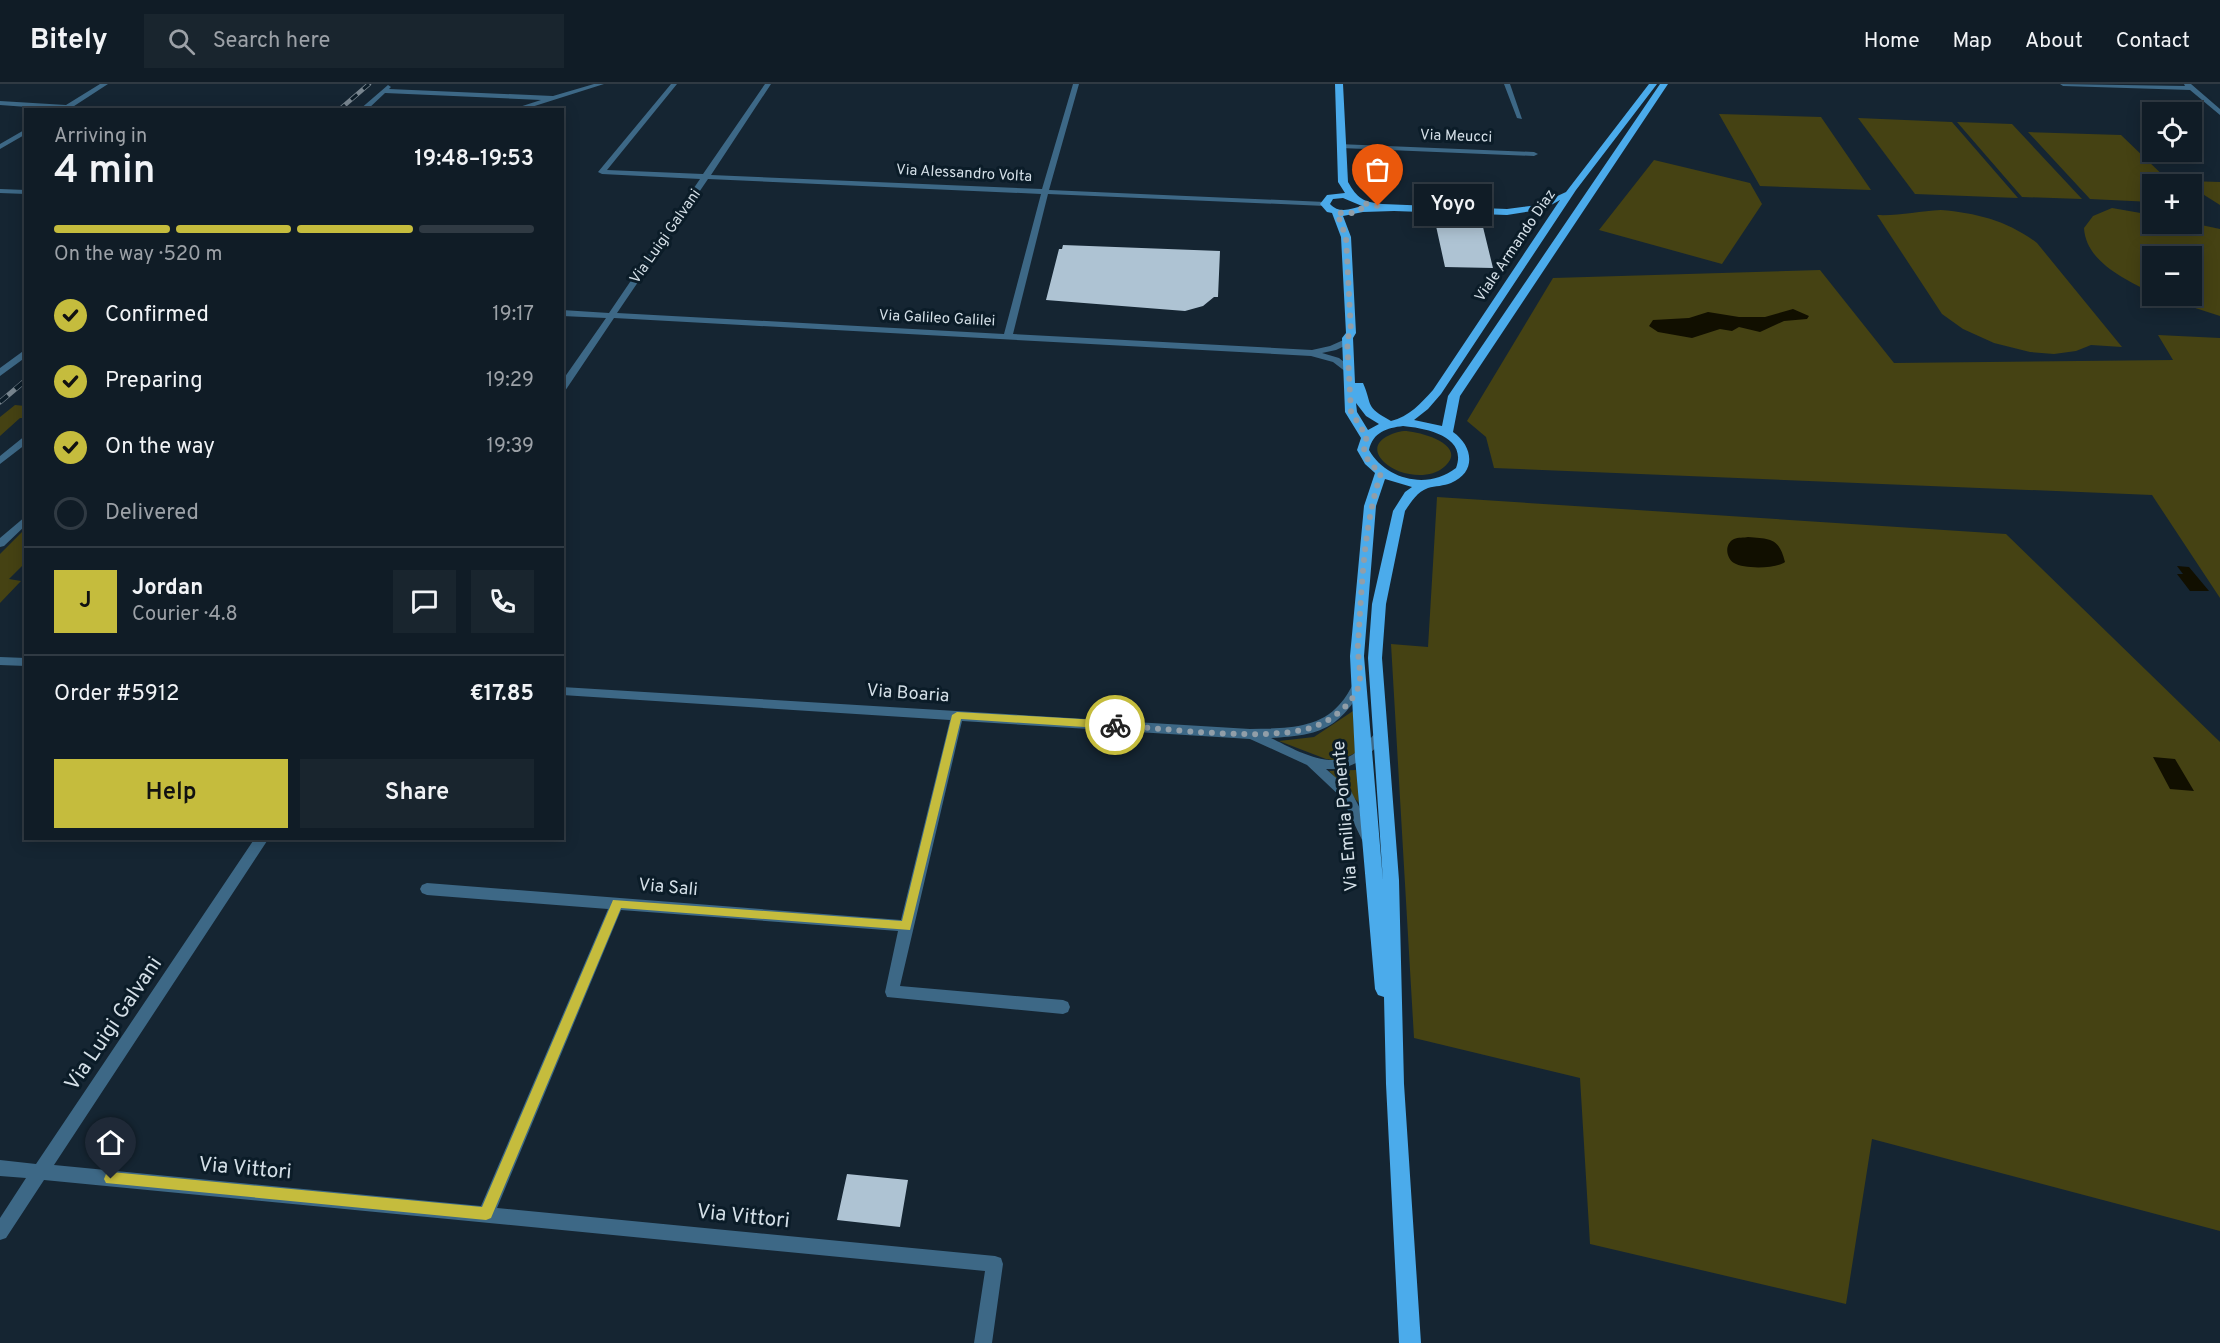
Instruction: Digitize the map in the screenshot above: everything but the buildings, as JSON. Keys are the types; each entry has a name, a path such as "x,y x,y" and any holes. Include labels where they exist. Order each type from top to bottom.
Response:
{"main road":[{"path":"1338,195 1343,182 1339,84"},
{"name":"Viale Armando Diaz","path":"1447,433 1448,416 1454,396 1650,97 1653,84"},
{"name":"Viale Armando Diaz","path":"1403,423 1424,407 1437,392 1572,189 1650,97 1664,84"},
{"path":"1343,182 1360,208"},
{"path":"1351,196 1338,195 1327,199 1325,204 1337,213 1360,208 1525,211 1552,203 1572,189"},
{"path":"1346,237 1360,208"},
{"path":"1337,213 1346,237 1351,412 1367,437"},
{"path":"1349,337 1357,339 1360,403 1366,412 1388,424"},
{"path":"1418,423 1447,433 1458,442 1464,452 1464,462 1460,471 1451,478 1426,484 1410,483 1381,473 1366,458 1363,450 1367,437 1388,424 1418,423"},
{"name":"Via Emilia Ponente","path":"1381,473 1370,506 1357,656 1363,757 1395,1084"},
{"name":"Via Emilia Ponente","path":"1410,1343 1395,1084 1390,880 1375,658 1379,604 1399,511 1409,495 1426,484"}],"street":[{"path":"0,103 64,108 105,84"},
{"path":"364,108 392,84"},
{"path":"520,108 601,84"},
{"name":"Via Alessandro Volta","path":"674,84 602,172 1325,204"},
{"name":"Via Luigi Galvani","path":"564,386 768,84"},
{"path":"1008,336 1045,191 1076,84"},
{"path":"1507,84 1520,118"},
{"path":"2063,84 2189,86 2220,113"},
{"path":"384,91 553,98"},
{"path":"2202,98 2220,101"},
{"path":"0,147 24,132"},
{"name":"Via Meucci","path":"1341,146 1534,154"},
{"path":"0,191 24,192"},
{"name":"Via Galileo Galilei","path":"564,313 1311,352 1333,348 1349,337"},
{"name":"Via Galileo Galilei","path":"1311,352 1335,360 1349,370"},
{"path":"0,373 24,354"},
{"path":"0,460 24,440"},
{"path":"0,544 24,521"},
{"path":"0,661 24,662"},
{"name":"Via Boaria","path":"564,691 1250,734 1285,732 1318,726 1343,710 1359,684"},
{"path":"957,715 892,992 1063,1007"},
{"name":"Via Boaria","path":"1250,734 1311,762 1347,795 1371,844"},
{"path":"1363,757 1380,735"},
{"name":"Via Boaria","path":"1311,762 1337,765 1363,757"},
{"name":"Via Luigi Galvani","path":"0,1232 262,840"},
{"name":"Via Sali","path":"427,889 906,926"},
{"path":"486,1214 617,903"},
{"name":"Via Vittori","path":"0,1168 994,1264 983,1343"}],"shaded area":[{"path":"1719,114 1821,117 1871,190 1760,186"},
{"path":"1858,118 1952,122 2018,198 1915,194"},
{"path":"1957,122 2012,124 2082,199 2022,197"},
{"path":"2028,132 2121,135 2142,155 2142,162 2149,162 2162,174 2142,174 2142,202 2090,199"},
{"path":"1654,160 1750,183 1762,204 1722,264 1599,230"},
{"path":"2202,181 2220,182 2220,205 2202,194"},
{"path":"2112,208 2142,213 2142,234 2202,234 2202,225 2220,229 2220,316 2189,306 2202,306 2202,246 2142,246 2142,288 2109,268 2092,251 2086,240 2084,228 2093,216"},
{"path":"1941,210 1992,219 2015,229 2037,243 2122,347 2091,345 2076,351 2054,354 2030,352 1994,343 1963,329 1942,314 1877,215"},
{"path":"1820,270 1894,363 2173,360 2158,335 2220,338 2220,598 2152,495 1494,468 1486,437 1467,421 1553,278"},
{"path":"1793,309 1809,316 1807,319 1784,321 1760,332 1739,327 1732,331 1720,329 1692,338 1658,332 1649,326 1653,320 1689,318 1708,312 1739,317 1765,317"},
{"path":"15,405 24,406 24,418 20,418 0,436 0,417"},
{"path":"1404,431 1439,441 1451,452 1450,459 1444,467 1430,474 1413,475 1390,467 1379,456 1378,445 1386,437"},
{"path":"1437,497 2006,534 2220,742 2220,1231 1872,1139 1846,1304 1590,1244 1580,1078 1414,1038 1391,644 1428,647"},
{"path":"24,530 24,564 9,579 21,581 0,603 0,554"},
{"path":"1748,537 1773,541 1780,548 1785,562 1760,567 1739,565 1731,561 1727,547 1731,541"},
{"path":"2177,566 2189,567 2209,591 2190,591 2177,574 2183,574"},
{"path":"1353,711 1355,753 1339,761 1326,759 1279,741 1314,737"},
{"path":"2153,757 2175,759 2194,791 2170,789"},
{"path":"1356,770 1359,803 1329,771"}],"railway":[{"path":"341,108 369,84"},
{"path":"0,402 24,382"}],"way so far":[{"path":"1115,725 1250,734 1285,732 1318,726 1343,710 1359,684 1357,656 1370,506 1381,473 1366,458 1363,450 1367,437 1351,412 1347,338 1351,333 1346,237 1337,213 1358,212 1364,207 1363,203 1378,206"}],"place":[{"name":"Yoyo","path":"1378,206"}],"route":[{"path":"111,1179 486,1214 617,903 906,926 957,715 1115,725"}]}
